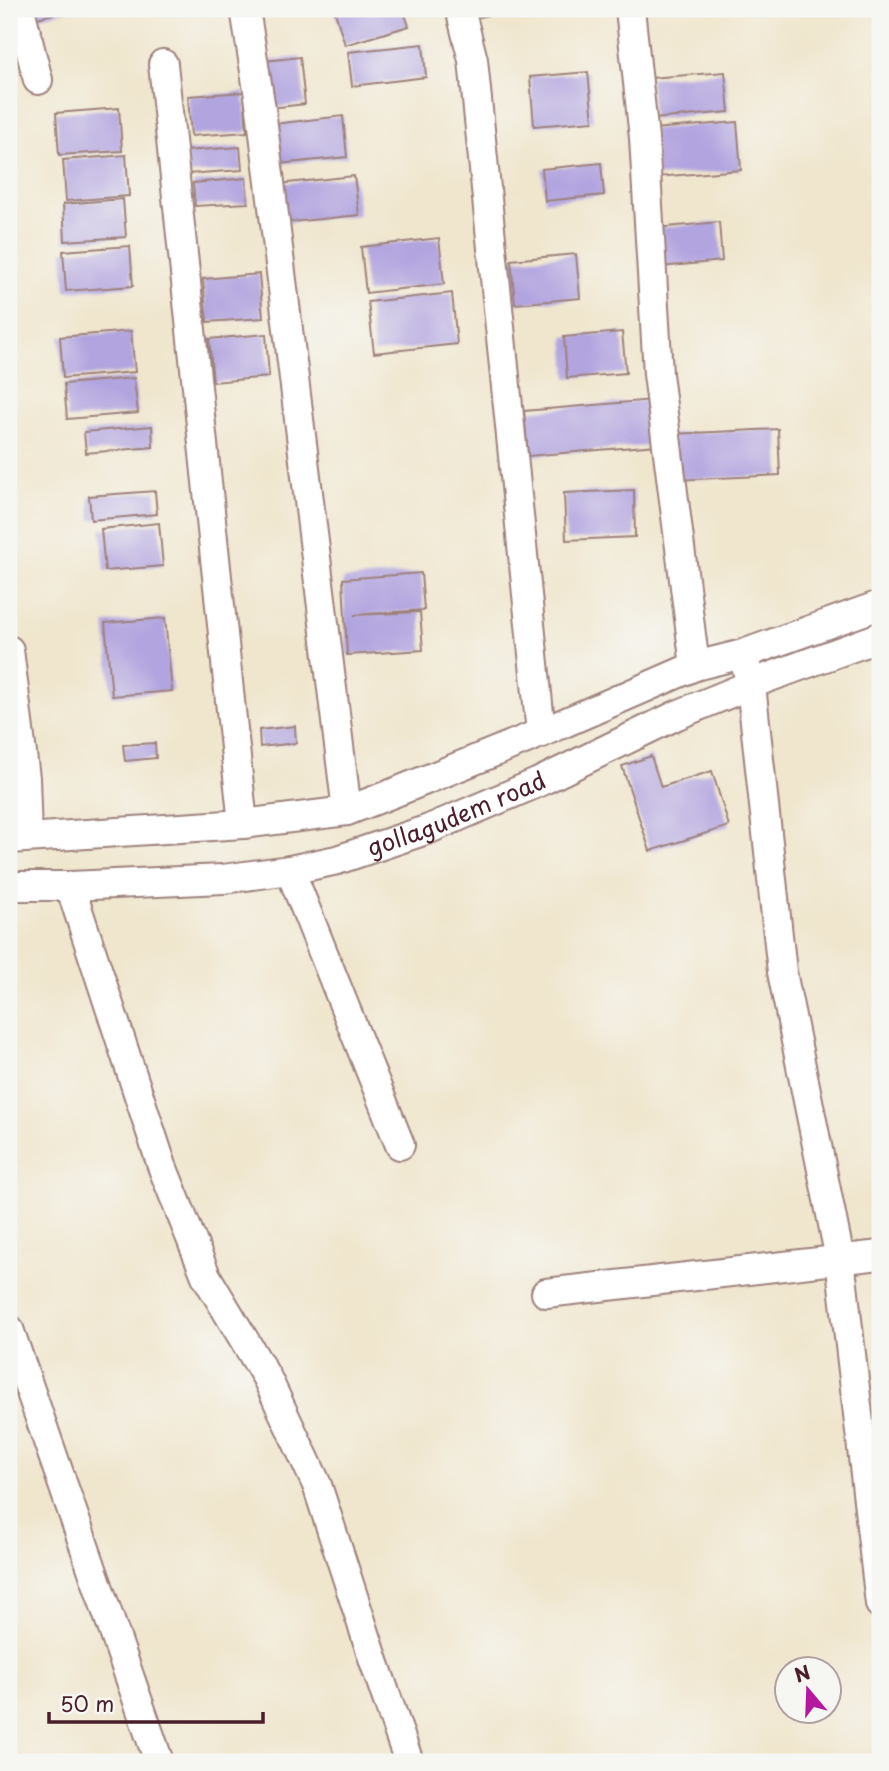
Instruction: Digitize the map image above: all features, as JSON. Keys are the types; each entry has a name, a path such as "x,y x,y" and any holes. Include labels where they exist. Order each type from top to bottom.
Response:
{"street":[{"path":"20,9 38,80"},
{"path":"245,9 261,109 347,811"},
{"path":"460,9 473,60 541,733"},
{"path":"630,9 644,138 658,374 695,666"},
{"path":"163,64 243,824"},
{"name":"gollagudem road","path":"18,838 243,824 347,811 541,733 695,666 743,654 880,605"},
{"name":"gollagudem road","path":"9,886 223,879 290,870 337,860 429,829 537,783 677,715 880,637"},
{"path":"9,650 25,778 18,838"},
{"path":"743,654 751,685 782,972 840,1259 880,1604"},
{"path":"290,870 400,1145"},
{"path":"70,886 162,1166 206,1276 267,1378 317,1485 409,1762"},
{"path":"546,1293 880,1255"},
{"path":"9,1329 159,1762"}],"building":[{"path":"26,9 69,9 69,10 29,20"},
{"path":"334,9 403,9 409,26 345,45"},
{"path":"478,9 511,9 511,10 480,17"},
{"path":"423,44 426,77 352,86 348,52"},
{"path":"300,57 305,104 262,109 257,62"},
{"path":"588,72 593,121 534,126 530,77"},
{"path":"725,72 729,112 653,119 650,78"},
{"path":"244,92 247,132 191,136 188,96"},
{"path":"119,108 122,151 59,155 56,113"},
{"path":"343,116 347,157 269,165 265,125"},
{"path":"737,122 741,170 657,177 653,129"},
{"path":"240,147 242,170 187,174 185,151"},
{"path":"126,155 129,196 66,201 63,160"},
{"path":"601,163 604,195 545,201 542,169"},
{"path":"354,176 359,215 282,223 278,184"},
{"path":"246,178 248,203 195,206 193,183"},
{"path":"123,199 126,237 65,241 63,204"},
{"path":"719,222 722,261 660,267 657,228"},
{"path":"439,238 444,284 366,293 361,247"},
{"path":"130,246 133,286 66,291 63,251"},
{"path":"576,254 580,298 515,304 511,260"},
{"path":"259,274 263,318 207,322 203,279"},
{"path":"452,293 457,344 374,353 368,302"},
{"path":"131,331 135,372 63,378 60,337"},
{"path":"622,332 626,373 567,378 564,337"},
{"path":"266,334 269,377 213,382 209,339"},
{"path":"134,378 138,413 67,419 64,384"},
{"path":"653,400 657,445 528,456 524,411"},
{"path":"152,426 153,447 86,453 84,432"},
{"path":"778,429 780,475 674,480 672,434"},
{"path":"634,490 635,537 566,540 564,493"},
{"path":"155,491 157,514 91,520 89,496"},
{"path":"159,523 163,566 105,571 101,529"},
{"path":"421,573 424,610 354,615 420,612 423,650 347,655 343,579"},
{"path":"165,618 172,691 112,696 105,623"},
{"path":"295,726 296,743 260,747 259,730"},
{"path":"155,743 156,758 125,761 123,745"},
{"path":"651,756 661,787 712,771 729,826 650,851 622,766"}]}
